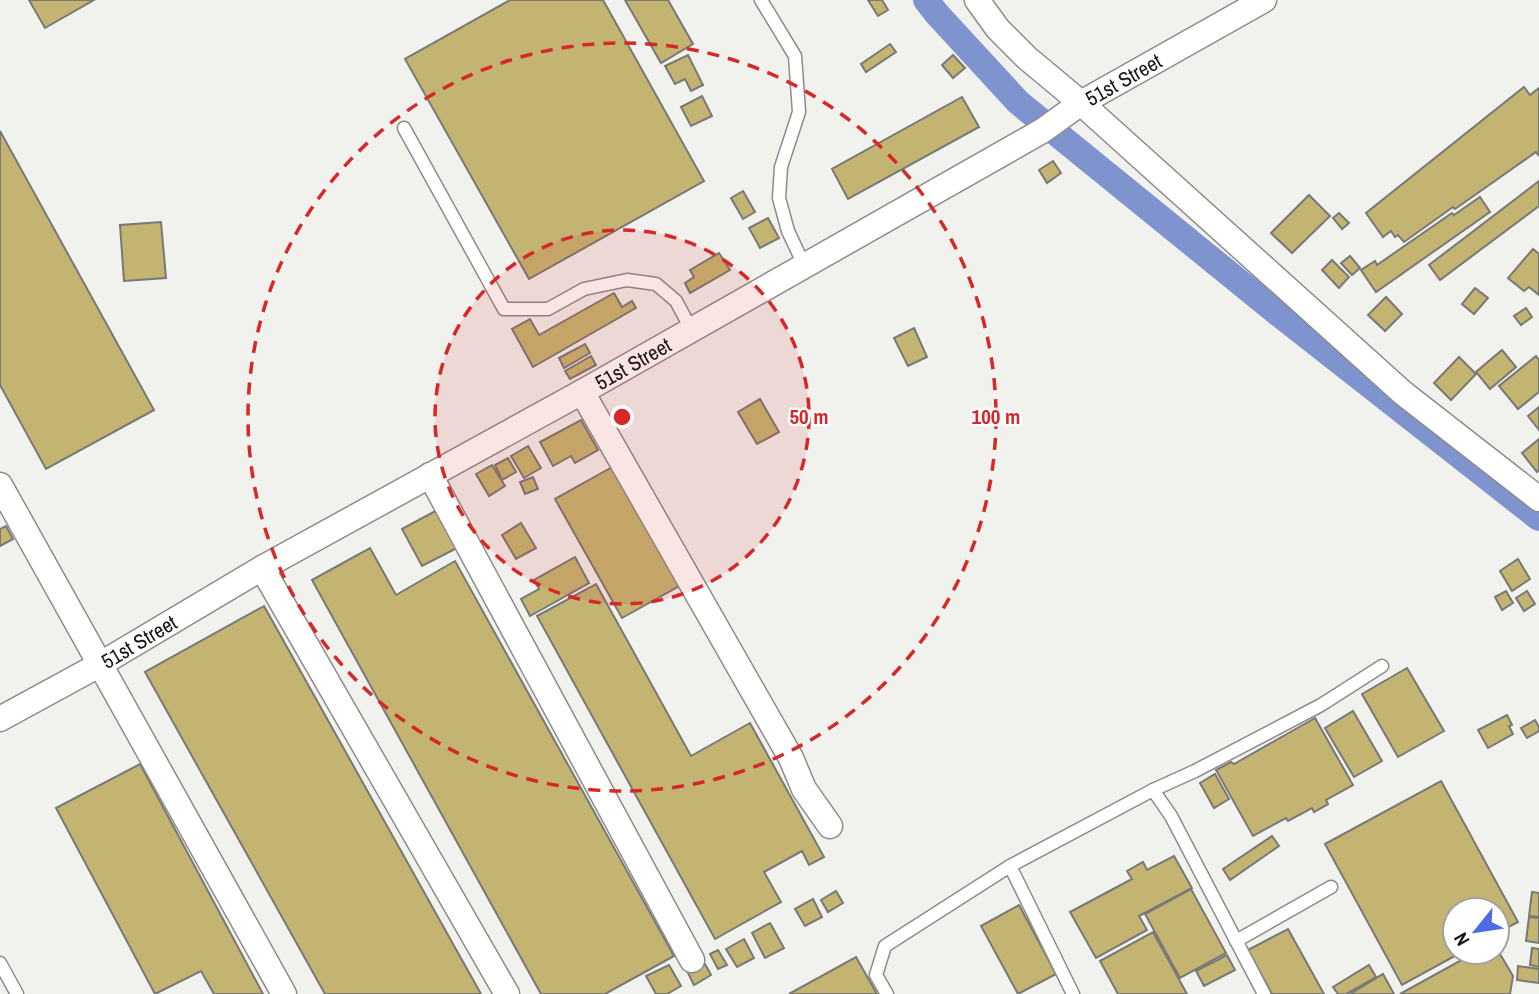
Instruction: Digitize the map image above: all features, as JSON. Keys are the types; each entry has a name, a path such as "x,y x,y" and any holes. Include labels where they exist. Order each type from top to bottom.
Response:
{"street":[{"path":"977,0 998,29 1074,108 1403,393 1539,499"},
{"name":"51st Street","path":"0,719 99,665 262,568 582,392 1042,131 1074,108 1264,0"},
{"path":"582,392 785,746 804,789 830,826"},
{"path":"430,475 692,960"},
{"path":"0,485 284,994"},
{"path":"262,568 507,994"}],"lane":[{"path":"761,0 795,56 799,113 781,167 779,198 788,231 804,265"},
{"path":"404,128 504,309 548,309 584,289 627,280 656,284 676,301 691,329"},
{"path":"887,994 876,975 885,946 1010,866 1321,705 1382,666"},
{"path":"1153,790 1171,816 1264,994"},
{"path":"1010,866 1073,994"},
{"path":"1236,942 1331,887"},
{"path":"0,963 17,994"}],"building":[{"path":"29,0 94,0 45,28"},
{"path":"510,0 603,0 704,181 529,279 405,59"},
{"path":"625,0 668,0 693,44 661,63"},
{"path":"868,0 882,0 888,10 878,16"},
{"path":"890,44 896,52 866,72 861,64"},
{"path":"688,55 703,85 691,91 685,79 675,84 665,66"},
{"path":"953,55 965,68 953,78 942,65"},
{"path":"1524,87 1530,95 1539,88 1539,154 1536,152 1404,242 1391,231 1383,237 1366,213"},
{"path":"702,96 712,116 691,126 681,107"},
{"path":"962,97 979,127 848,199 832,169"},
{"path":"0,131 154,410 46,469 0,385"},
{"path":"1053,161 1061,173 1047,183 1039,170"},
{"path":"1539,181 1539,206 1440,280 1429,265"},
{"path":"743,191 755,212 743,219 731,198"},
{"path":"1309,195 1330,216 1292,253 1271,233"},
{"path":"1480,197 1490,212 1376,292 1361,270 1375,261 1377,265"},
{"path":"1339,213 1349,223 1342,229 1333,218"},
{"path":"768,218 779,238 760,248 749,228"},
{"path":"161,222 166,278 124,281 120,225"},
{"path":"1533,249 1539,254 1539,295 1529,287 1524,291 1508,278"},
{"path":"719,253 730,270 690,293 685,283 694,277 690,270"},
{"path":"1350,256 1360,268 1352,275 1341,263"},
{"path":"1332,260 1349,277 1339,288 1322,270"},
{"path":"1475,288 1488,298 1474,314 1462,304"},
{"path":"614,293 622,307 632,301 636,308 533,367 512,329 530,319 539,335"},
{"path":"1386,297 1402,314 1385,331 1368,315"},
{"path":"1526,308 1532,317 1521,325 1514,316"},
{"path":"914,328 927,357 908,366 894,338"},
{"path":"585,344 590,353 564,368 559,358"},
{"path":"1502,350 1516,367 1490,389 1476,372"},
{"path":"591,356 596,365 570,379 565,371"},
{"path":"1536,356 1539,360 1539,392 1518,409 1499,386"},
{"path":"1459,357 1476,374 1451,400 1434,383"},
{"path":"760,399 779,432 757,444 738,412"},
{"path":"1539,407 1539,430 1528,416"},
{"path":"581,420 598,450 575,463 571,456 553,466 540,442"},
{"path":"1539,439 1539,470 1537,472 1522,453"},
{"path":"528,446 541,468 524,478 511,456"},
{"path":"508,458 516,472 502,480 495,465"},
{"path":"492,465 505,486 489,496 476,474"},
{"path":"614,466 681,585 622,618 555,499"},
{"path":"533,477 538,489 525,494 520,482"},
{"path":"439,509 459,547 422,566 402,529"},
{"path":"521,523 536,548 516,559 502,535"},
{"path":"6,526 13,539 0,546 0,529"},
{"path":"370,548 396,595 455,561 674,956 605,994 541,994 312,580"},
{"path":"575,557 589,583 530,616 521,599 539,589 534,580"},
{"path":"1518,559 1530,579 1512,591 1500,571"},
{"path":"596,584 691,756 750,723 824,857 809,865 802,851 764,872 781,902 715,939 537,616"},
{"path":"1506,591 1513,603 1502,610 1495,597"},
{"path":"1527,591 1535,604 1524,611 1516,598"},
{"path":"264,606 481,994 325,994 145,672"},
{"path":"1407,668 1444,731 1398,757 1362,694"},
{"path":"1353,711 1382,761 1354,777 1325,728"},
{"path":"1507,715 1513,734 1488,748 1478,730"},
{"path":"1315,718 1353,785 1326,800 1328,804 1314,812 1312,808 1288,821 1286,818 1253,836 1216,770 1231,762 1234,764"},
{"path":"1535,720 1539,731 1527,738 1521,728"},
{"path":"140,764 263,994 214,994 201,971 155,994 56,808"},
{"path":"1215,774 1229,799 1214,808 1200,783"},
{"path":"1441,781 1504,896 1441,896 1441,964 1402,985 1325,844"},
{"path":"1272,836 1279,846 1230,880 1223,869"},
{"path":"1174,856 1192,888 1139,916 1147,930 1096,958 1070,912 1132,879 1127,871 1143,862 1147,870"},
{"path":"1191,889 1226,953 1180,978 1145,914"},
{"path":"836,891 843,903 828,912 821,900"},
{"path":"1532,892 1539,893 1539,917 1529,916"},
{"path":"813,899 822,917 805,926 795,909"},
{"path":"1019,905 1056,974 1018,994 981,926"},
{"path":"1511,909 1518,922 1511,926"},
{"path":"1529,917 1539,918 1539,943 1526,941"},
{"path":"770,923 784,948 765,958 752,933"},
{"path":"1288,929 1324,994 1272,994 1248,950"},
{"path":"1153,932 1187,994 1118,994 1100,961"},
{"path":"744,939 754,958 737,967 726,949"},
{"path":"1532,948 1539,949 1539,967 1530,965"},
{"path":"718,950 727,965 718,969 710,954"},
{"path":"1227,955 1235,970 1204,986 1196,971"},
{"path":"856,957 877,994 789,994"},
{"path":"705,964 711,975 694,985 688,973"},
{"path":"669,965 681,986 667,994 656,994 646,976"},
{"path":"1369,965 1376,977 1346,994 1338,994 1333,987"},
{"path":"1451,966 1507,966 1513,976 1510,994 1400,994"},
{"path":"1518,966 1539,969 1539,983 1517,980"},
{"path":"1383,974 1394,994 1350,994"}],"waterway":[{"path":"926,0 1018,102 1275,311 1539,518"}]}
